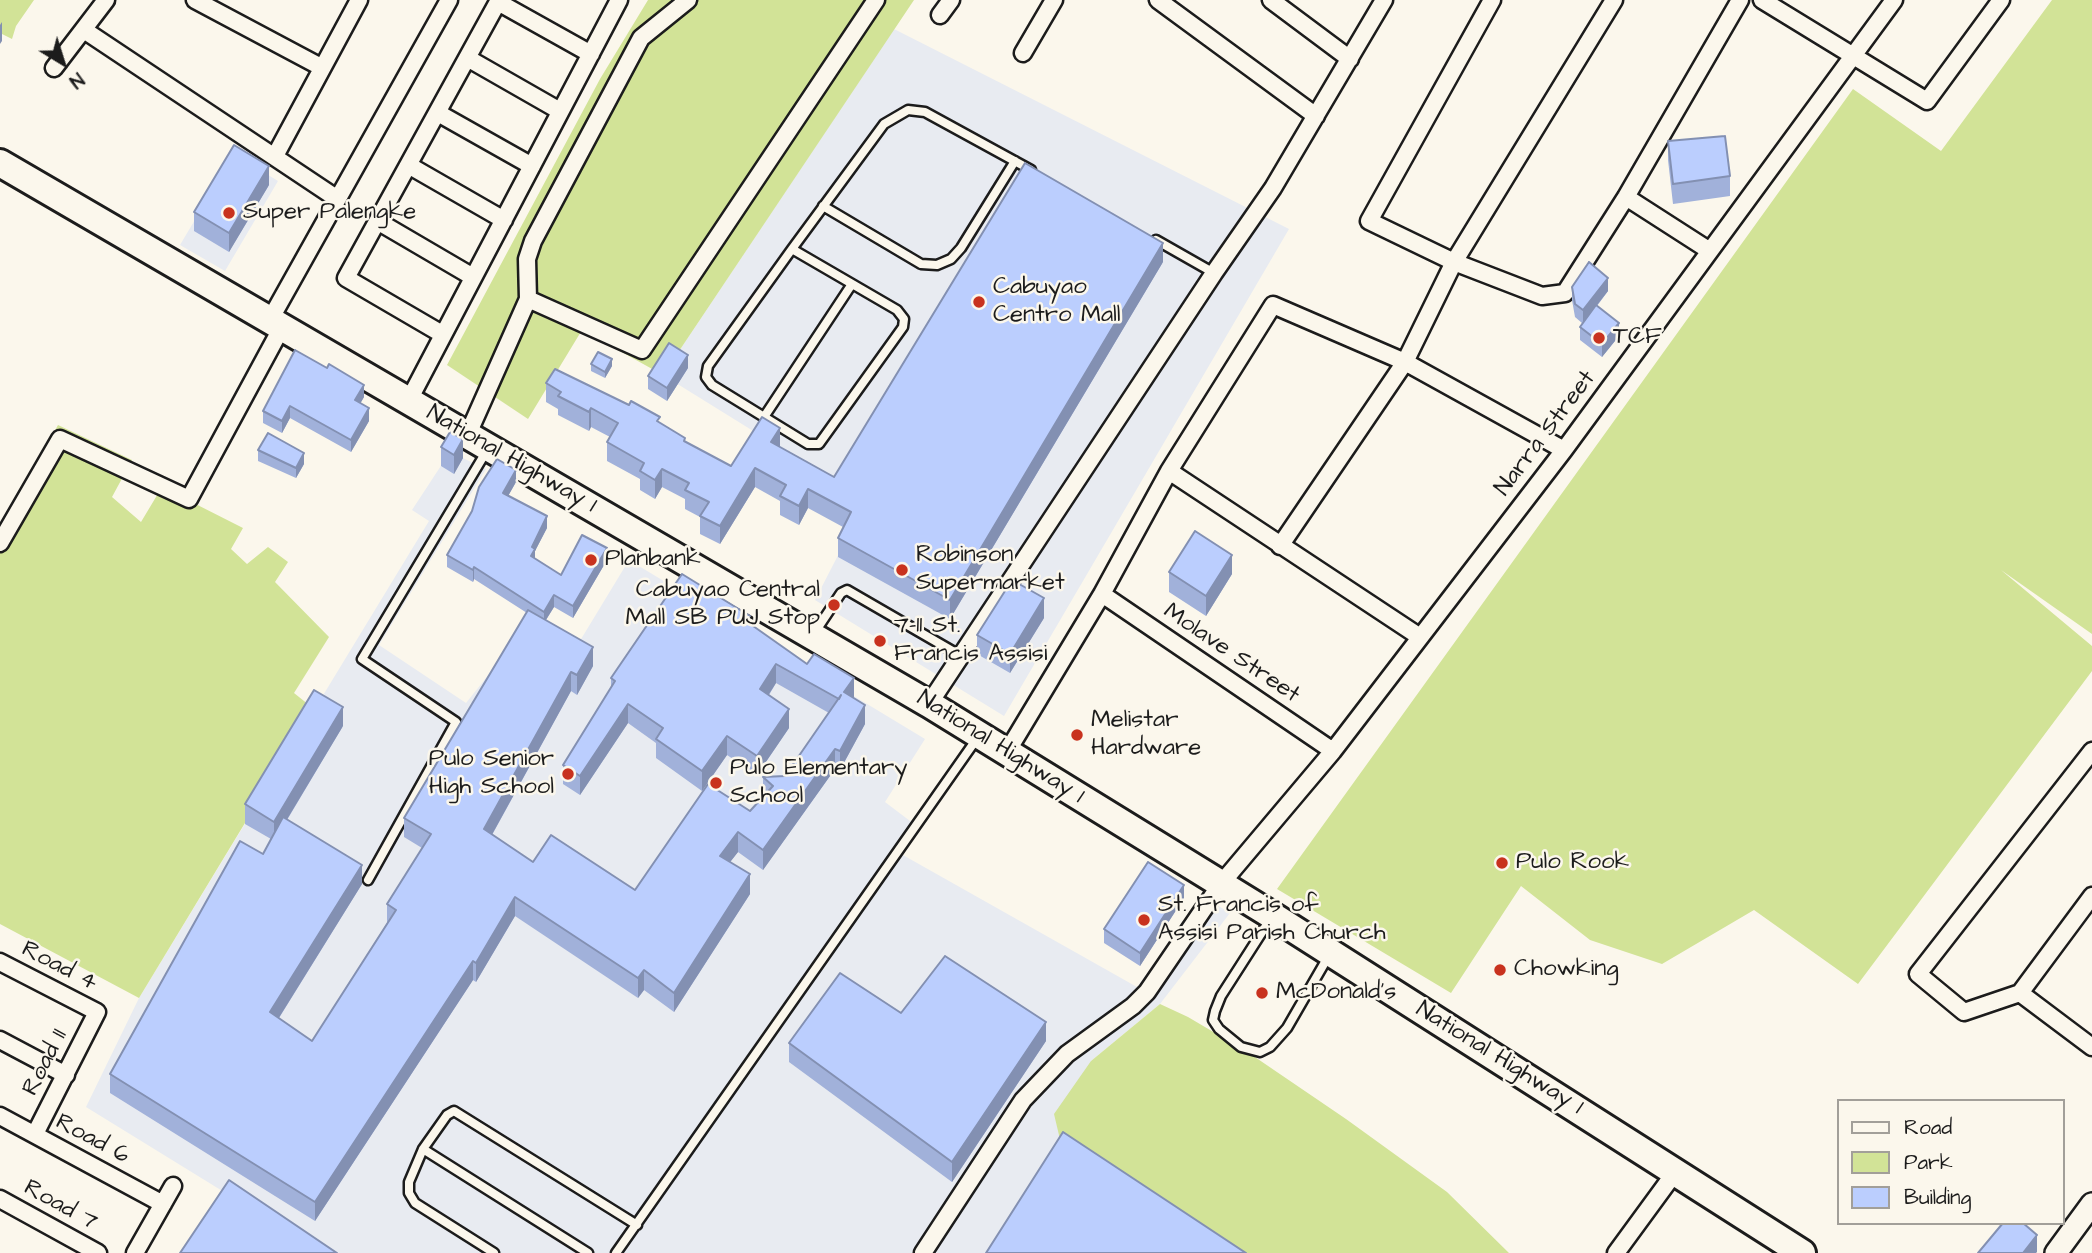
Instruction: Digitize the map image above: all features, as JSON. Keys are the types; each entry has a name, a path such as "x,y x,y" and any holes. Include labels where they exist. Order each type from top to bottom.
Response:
{"highway":[{"name":"National Highway 1","path":"0,163 929,704 1273,916 1802,1253"}],"main road":[{"path":"2056,1253 2092,1204"}],"street":[{"path":"54,68 106,0"},
{"path":"195,0 321,67"},
{"path":"0,543 60,439 189,499 336,198 449,0"},
{"path":"409,400 619,0"},
{"path":"479,440 528,299 527,259 533,241 641,38 688,0"},
{"path":"528,299 642,350 876,0"},
{"path":"940,15 951,0"},
{"path":"1023,53 1054,0"},
{"path":"1158,0 1316,116"},
{"path":"1271,0 1350,59"},
{"path":"1492,0 1369,221 1454,262 1542,296 1565,293 1626,197 1740,0"},
{"path":"1280,546 1405,362 1454,262 1614,0"},
{"path":"1762,0 1927,101 2001,0"},
{"name":"Narra Street","path":"923,1253 1023,1100 1067,1054 1133,1006 1147,992 1220,885 1333,751 1564,450 1894,0"},
{"path":"275,156 356,1"},
{"path":"442,334 346,278 470,59 499,1 591,54"},
{"path":"929,704 1273,188 1350,59 1380,2"},
{"path":"84,30 336,198"},
{"path":"470,59 560,111"},
{"path":"438,113 532,166"},
{"path":"410,166 504,220"},
{"path":"1626,197 1710,251"},
{"path":"379,222 472,277"},
{"path":"1007,752 1102,594 1169,471 1273,305 1405,362 1564,450"},
{"path":"1169,471 1420,638"},
{"name":"Molave Street","path":"1102,594 1333,751"},
{"path":"2092,751 1918,974 1964,1012 2020,993 2092,896"},
{"name":"Road 4","path":"0,962 97,1012"},
{"path":"2020,993 2092,1047"},
{"name":"Road 11","path":"35,1134 97,1012"},
{"path":"0,1040 66,1075"},
{"name":"Road 6","path":"0,1116 163,1204"},
{"path":"1616,1253 1676,1171"},
{"path":"135,1253 173,1186"},
{"name":"Road 7","path":"0,1199 98,1253"}],"lane":[{"path":"792,249 897,310 904,319 903,327 819,444 808,444 712,385 706,377 708,366 792,249 823,206 884,124 908,110 925,112 1038,174"},
{"path":"823,206 920,264 937,265 951,259 961,248 1015,161"},
{"path":"1144,233 1214,273"},
{"path":"764,417 852,284"},
{"path":"368,880 456,722 362,659 479,440"},
{"path":"813,636 841,593 847,590 961,656"},
{"path":"616,1253 980,735"},
{"path":"1273,916 1221,996 1215,1011 1213,1020 1219,1029 1241,1047 1260,1052 1270,1047 1287,1028 1331,953"},
{"path":"494,1253 415,1203 409,1192 409,1182 423,1149 447,1115 454,1111 637,1226"},
{"path":"423,1149 588,1253"}],"shaded area":[{"name":"Cabuyao Centro Mall","path":"894,29 1289,229 1004,716 815,600 866,501 663,375"},
{"name":"Super Palengke","path":"234,154 278,181 225,271 180,245"},
{"path":"450,452 486,469 379,645 466,703 505,654 572,654 629,560 925,739 885,802 914,824 894,850 1137,987 1204,897 1230,913 1160,1004 1091,1061 1216,1253 188,1253 224,1192 86,1107 139,998 429,521 412,510"}],"green space":[{"path":"0,0 34,0 16,26 12,39 0,33"},
{"path":"648,0 914,0 663,375 582,330 528,419 447,365 600,79"},
{"path":"2052,0 2092,0 2092,634 2001,570 2092,646 2092,671 1858,984 1754,910 1662,964 1590,940 1521,886 1451,993 1277,889 1853,89 1941,151"},
{"path":"58,425 132,460 112,497 141,522 162,487 243,528 231,549 247,564 268,547 288,562 275,582 329,637 294,693 314,709 139,998 0,924 0,531"},
{"path":"1160,1004 1188,1017 1249,1053 1346,1119 1447,1192 1509,1253 1231,1253 1063,1152 1054,1114 1091,1061"}],"building":[{"path":"1725,136 1730,176 1673,184 1668,141"},
{"path":"234,145 269,166 229,233 194,212"},
{"path":"1025,163 1163,243 950,600 838,538 851,512 808,489 799,506 780,496 786,485 755,468 720,526 700,516 709,502 685,490 689,483 662,469 655,480 640,471 644,463 607,442 618,423 591,408 589,412 558,396 561,392 546,383 555,369 629,405 631,401 660,417 657,421 685,438 684,441 731,466 762,417 780,428 771,442 834,477"},
{"path":"1589,262 1608,278 1583,310 1575,304 1572,287"},
{"path":"1596,305 1619,323 1602,344 1580,327"},
{"path":"669,343 688,355 667,388 648,376"},
{"path":"295,350 327,368 329,364 364,385 355,400 369,408 351,440 290,406 282,421 263,411"},
{"path":"598,352 612,359 605,372 591,364"},
{"path":"450,432 463,439 454,455 441,447"},
{"path":"268,433 304,453 296,468 258,450"},
{"path":"497,459 516,470 503,493 547,516 532,547 535,549 531,556 561,575 582,535 607,548 573,606 554,595 544,612 474,567 473,570 447,555 472,511 479,487"},
{"path":"1195,531 1232,555 1206,596 1169,572"},
{"path":"682,574 750,616 746,621 807,664 814,654 854,678 844,692 865,705 840,751 835,749 763,850 738,832 720,856 750,874 674,993 644,970 638,978 515,897 476,963 473,961 315,1202 110,1074 240,841 263,854 283,817 362,865 270,1012 312,1041 396,910 387,904 431,834 404,818 528,610 593,647 577,675 571,672 484,829 533,862 551,835 635,890 708,784 750,811 773,786 763,777 785,776 838,699 776,664 760,689 789,709 757,756 727,736 702,771 656,739 663,728 628,704 580,776 563,765 615,681 611,678"},
{"path":"1012,580 1044,598 1010,654 977,635"},
{"path":"314,690 343,707 274,822 245,804"},
{"name":"St. Francis of Assisi Parish Church","path":"1148,862 1184,885 1140,953 1104,929"},
{"path":"945,956 1046,1022 952,1162 789,1043 840,973 901,1013"},
{"path":"1063,1132 1246,1253 986,1253"},
{"path":"229,1180 337,1253 180,1253"},
{"path":"2001,1225 2025,1225 2037,1235 2023,1253 1978,1253"}],"place":[{"name":"Super Palengke","path":"229,213"},
{"name":"Cabuyao Centro Mall","path":"979,302"},
{"name":"TCF","path":"1599,338"},
{"name":"Planbank","path":"591,560"},
{"name":"Robinson Supermarket","path":"902,570"},
{"name":"Cabuyao Central Mall SB PUJ Stop","path":"834,605"},
{"name":"7-11 St. Francis Assisi","path":"880,641"},
{"name":"Melistar Hardware","path":"1077,735"},
{"name":"Pulo Senior High School","path":"568,774"},
{"name":"Pulo Elementary School","path":"716,783"},
{"name":"Pulo Rook","path":"1502,863"},
{"name":"St. Francis of Assisi Parish Church","path":"1144,920"},
{"name":"Chowking","path":"1500,970"},
{"name":"McDonald's","path":"1262,993"}]}
